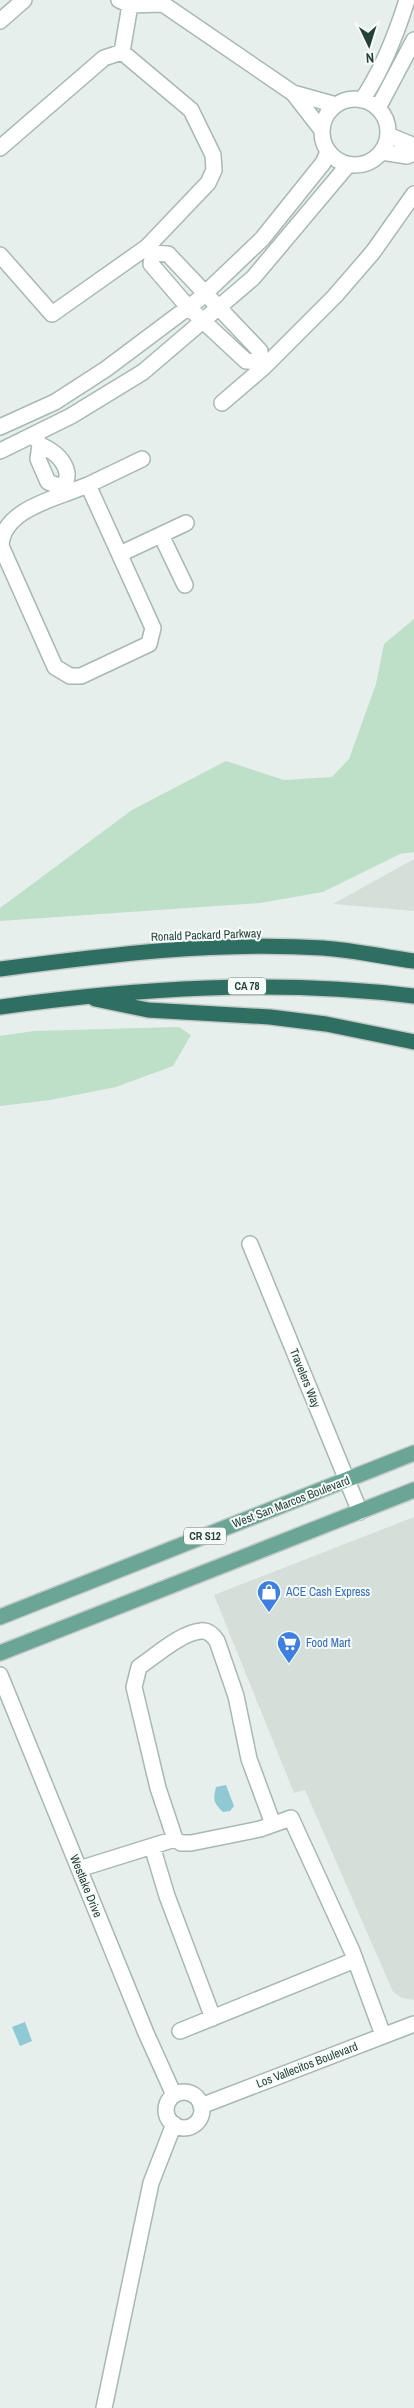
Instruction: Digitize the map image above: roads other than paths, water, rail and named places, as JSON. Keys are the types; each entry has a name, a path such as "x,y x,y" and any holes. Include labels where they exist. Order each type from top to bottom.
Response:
{"highway":[{"name":"Ronald Packard Parkway","path":"0,969 150,951 223,947 324,948 414,961"},
{"path":"324,948 414,950"},
{"name":"CA 78","path":"0,1007 79,996 209,986 333,988 414,996"},
{"path":"79,996 148,1010 270,1017 326,1024 414,1042"}],"main road":[{"name":"West San Marcos Boulevard","path":"0,1616 347,1481 414,1453"},
{"name":"CR S12","path":"0,1653 414,1490"}],"street":[{"path":"0,21 24,0"},
{"path":"362,100 394,42 407,0"},
{"path":"122,52 125,2 163,4 293,93 321,129 328,152 339,162 348,165 367,163 382,152 388,136 388,126 378,108 362,100 344,101 336,105 329,112 321,129"},
{"path":"378,108 414,40"},
{"path":"0,148 104,58 122,52"},
{"path":"0,255 52,314 150,250 208,183 214,170 213,155 191,110 122,52"},
{"path":"293,93 336,105"},
{"path":"382,152 407,156 414,153 410,144 388,136"},
{"path":"0,427 55,402 70,393 205,293 262,239 323,163 328,152"},
{"path":"0,451 37,440 71,416 143,372 253,278 348,165"},
{"path":"222,403 261,364 335,296 373,252 414,194"},
{"path":"150,250 168,254 260,351 261,364"},
{"path":"150,250 151,264 188,307 246,361 261,364"},
{"path":"24,416 37,440 54,450 67,473 66,491"},
{"path":"88,485 153,628 149,644 92,672 81,676 70,676 55,667 1,546 1,537 6,526 40,503 66,491 88,485 142,460"},
{"path":"120,554 186,523"},
{"path":"161,535 185,585"},
{"name":"Travelers Way","path":"250,1244 360,1512"},
{"path":"273,1824 249,1759 236,1696 217,1640 212,1634 202,1630 189,1634 139,1667 134,1688 158,1788 175,1839 181,1843 191,1843 273,1824 291,1818 355,1960 383,2036"},
{"name":"Westlake Drive","path":"0,1675 146,2033 174,2095"},
{"path":"79,1869 175,1839"},
{"path":"152,1846 167,1896 213,2018"},
{"path":"180,2031 355,1960"},
{"name":"Los Vallecitos Boulevard","path":"201,2106 414,2024"},
{"path":"185,2092 190,2093 199,2100 201,2106 200,2116 193,2124 183,2127 174,2124 168,2117 166,2108 174,2095 185,2092"},
{"path":"104,2408 152,2177 174,2124"}],"water":[{"path":"226,1785 234,1806 230,1811 223,1812 216,1803 214,1795 216,1787"},
{"path":"25,2022 32,2041 20,2046 12,2027"}],"place":[{"name":"ACE Cash Express","path":"269,1613"},
{"name":"Food Mart","path":"289,1664"}]}
